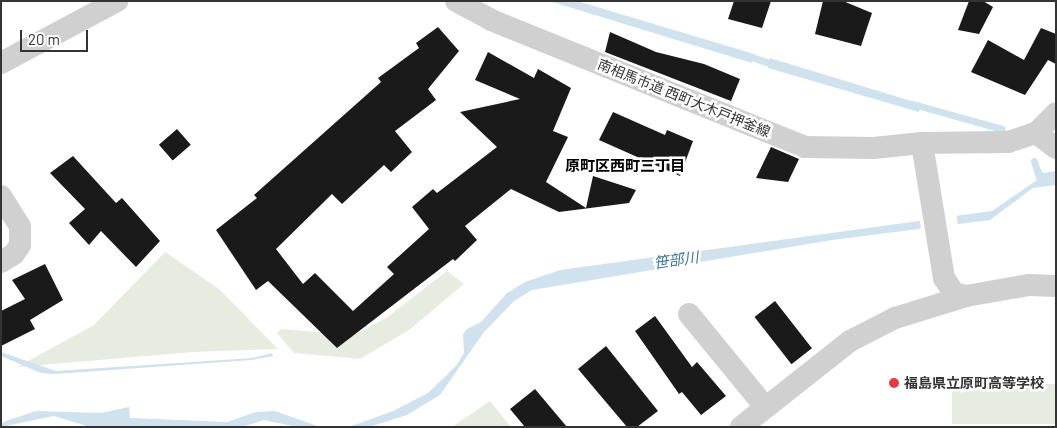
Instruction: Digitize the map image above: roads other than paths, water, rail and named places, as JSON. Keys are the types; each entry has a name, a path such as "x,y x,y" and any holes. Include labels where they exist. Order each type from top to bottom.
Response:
{"street":[{"path":"1,63 117,1"},
{"name":"南相馬市道 西町大木戸押釜線","path":"456,1 491,20 805,147 874,148 922,143 1008,142 1036,133"},
{"path":"1056,114 1036,133 1056,148"},
{"path":"922,143 948,286 954,293 966,296"},
{"path":"1,196 20,228 20,244 14,254 1,262"},
{"path":"741,427 850,341 895,318 966,296 1029,285 1056,286"},
{"path":"690,314 765,407"}],"water":[{"path":"549,1 577,1 754,54 752,63"},
{"path":"770,58 921,104 919,112 768,68"},
{"path":"1035,169 1041,169 1043,173 1056,171 1056,185 1033,188 990,220 832,240 532,290 514,301 484,332 440,395 407,415 369,427 349,427 393,411 428,393 456,366 464,353 463,334 467,329 481,322 507,293 525,282 560,270 992,211 1037,180"},
{"path":"1,352 56,371 253,358 272,353 273,356 252,360 55,374 41,373 1,356"},
{"path":"129,407 130,418 227,422 256,412 275,411 320,427 297,427 264,420 242,427 90,427 54,416 1,427 3,422 36,411 101,413"}],"waterway":[{"name":"笹部川","path":"745,55 778,66"},
{"name":"笹部川","path":"913,104 1002,129"},
{"name":"笹部川","path":"1034,161 1039,177"}],"place":[{"name":"福島県立原町高等学校","path":"894,383"}],"district":[{"name":"原町区西町三丁目","path":"625,166"}]}
